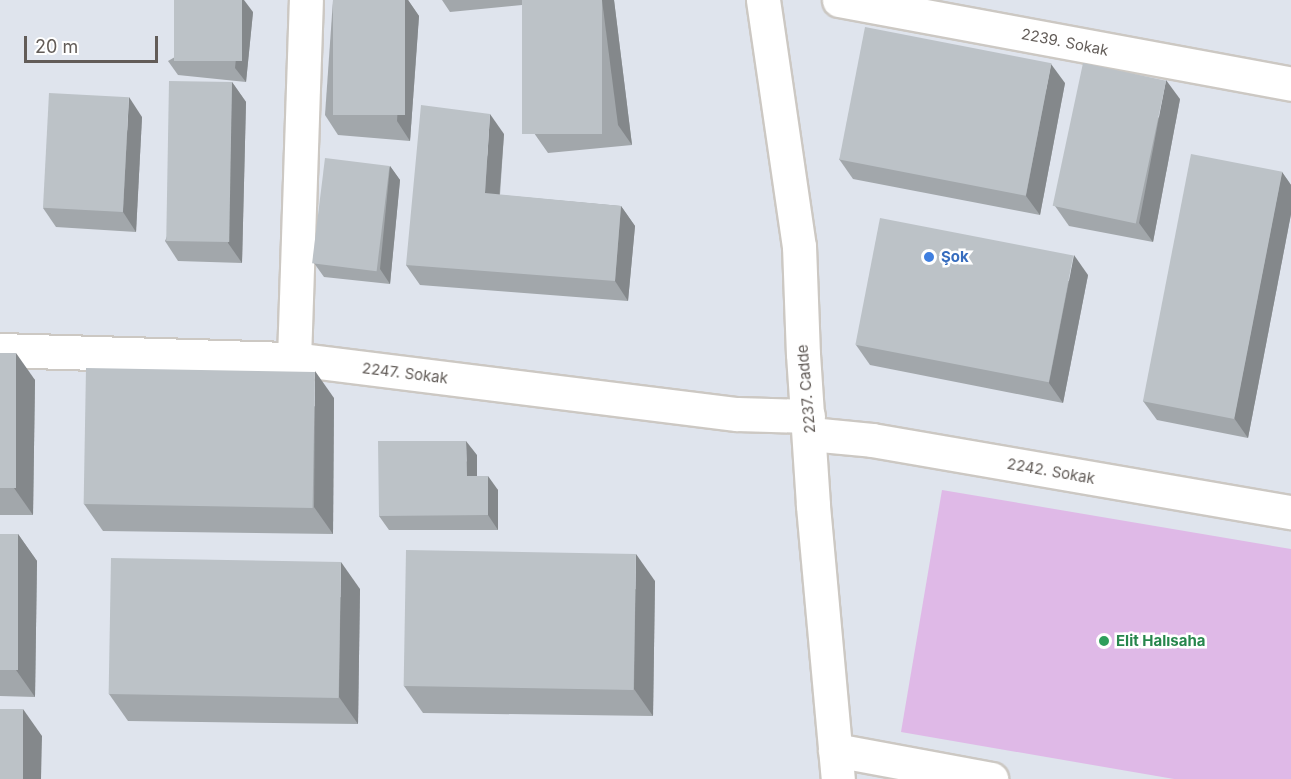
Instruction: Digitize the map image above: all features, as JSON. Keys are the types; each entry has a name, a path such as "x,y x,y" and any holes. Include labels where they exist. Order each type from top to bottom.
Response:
{"street":[{"path":"294,359 306,0"},
{"name":"2237. Cadde","path":"763,0 799,246 803,354 813,506 836,764"},
{"name":"2239. Sokak","path":"838,0 1291,84"},
{"name":"2247. Sokak","path":"0,350 294,359 809,425"},
{"name":"2242. Sokak","path":"809,425 872,440 1291,512"},
{"path":"836,764 991,779"}],"shaded area":[{"name":"Elit Halısaha","path":"942,490 1291,549 1291,779 1174,779 901,732"}],"building":[{"path":"174,0 242,0 242,61 174,61"},
{"path":"333,0 405,0 405,115 333,115"},
{"path":"522,0 602,0 602,134 522,134"},
{"path":"865,27 1052,63 1026,196 839,160"},
{"path":"1083,63 1166,81 1136,223 1053,206"},
{"path":"169,81 232,82 229,242 166,241"},
{"path":"49,93 129,97 123,212 43,208"},
{"path":"421,105 490,114 485,193 621,206 615,281 406,265"},
{"path":"1191,154 1282,172 1234,419 1143,401"},
{"path":"325,158 390,166 377,271 312,263"},
{"path":"880,218 1073,256 1049,382 855,345"},
{"path":"0,353 16,353 16,488 0,488"},
{"path":"86,368 315,372 313,508 84,504"},
{"path":"378,441 466,441 467,476 488,476 488,515 379,516"},
{"path":"0,534 18,534 18,670 0,670"},
{"path":"406,550 636,554 634,690 404,686"},
{"path":"111,558 341,562 339,698 109,694"},
{"path":"0,709 23,709 23,779 0,779"}],"place":[{"name":"Şok","path":"929,257"},
{"name":"Elit Halısaha","path":"1104,641"}]}
